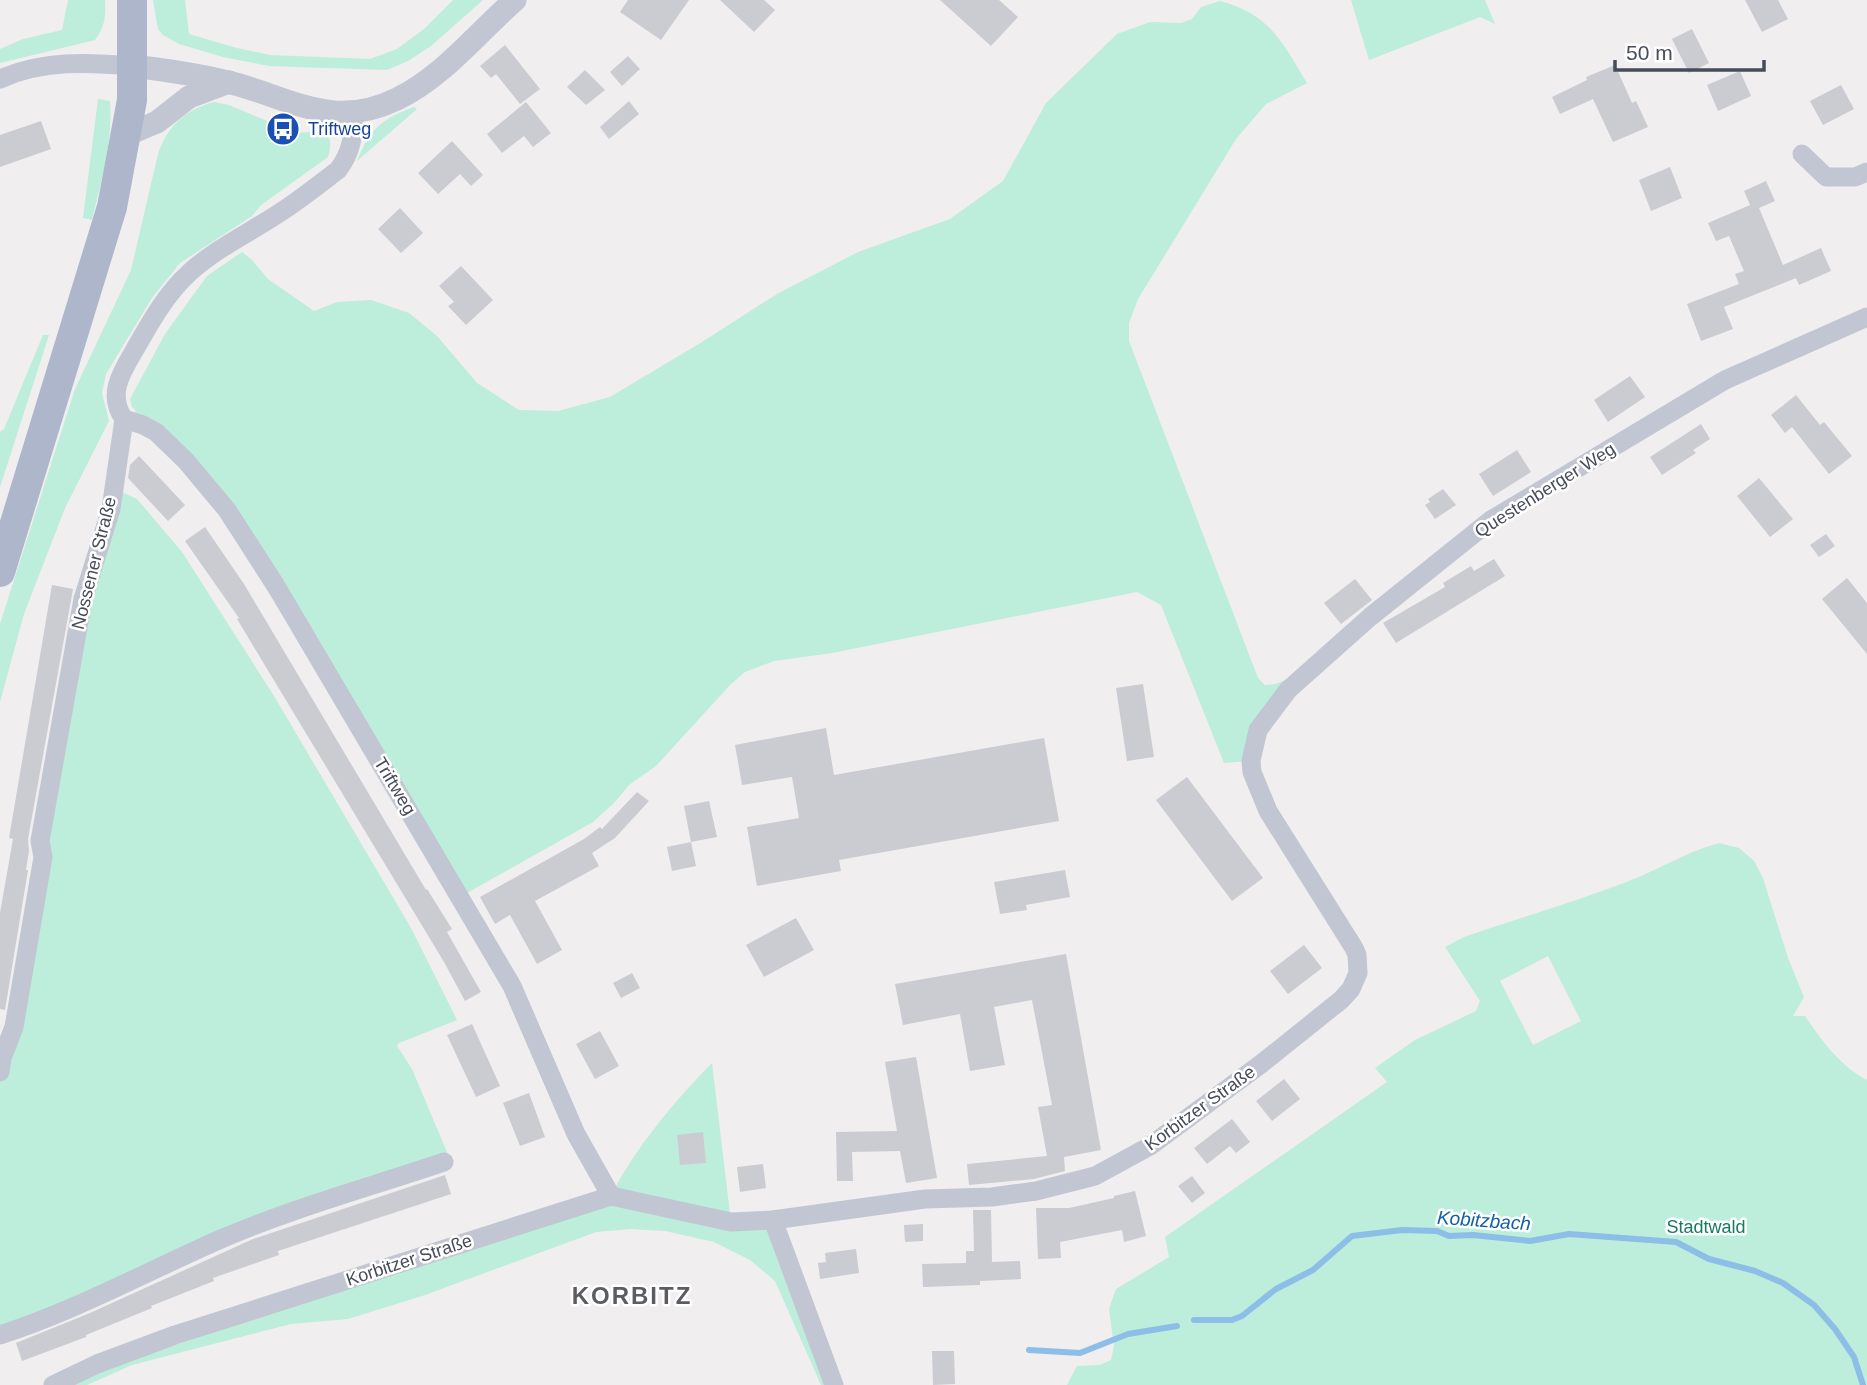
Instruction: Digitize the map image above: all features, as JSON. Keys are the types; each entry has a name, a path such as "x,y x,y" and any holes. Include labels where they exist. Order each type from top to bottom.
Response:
{"main road":[{"path":"0,572 112,206 132,100 132,0"}],"street":[{"path":"0,79 51,65 82,63 133,66 229,82 323,112 353,112 397,100 425,82 515,0"},
{"path":"126,135 157,122 189,97 229,82"},
{"name":"Nossener Straße","path":"0,1072 2,1058 14,1027 43,857 40,841 83,599 111,509 124,419 117,409 116,399 121,371 163,303 189,273 220,249 276,215 338,170 352,142 353,112"},
{"path":"1802,153 1826,177 1855,177 1867,172"},
{"name":"Questenberger Weg","path":"1251,761 1258,730 1288,690 1370,617 1491,520 1725,380 1867,317"},
{"name":"Triftweg","path":"124,419 156,432 186,461 227,510 276,586 512,986 576,1134 611,1196"},
{"name":"Korbitzer Straße","path":"53,1385 97,1364 175,1335 611,1196 731,1222 773,1220 925,1199 992,1197 1036,1191 1095,1176 1160,1139 1261,1064 1341,1000 1356,981 1357,956 1268,811 1259,792 1251,761"},
{"path":"0,1335 106,1293 244,1230 444,1162"},
{"path":"773,1220 834,1385"}],"green space":[{"path":"68,0 105,0 104,21 95,40 0,63 0,49 23,39 62,30"},
{"path":"153,0 185,0 189,34 237,48 270,55 370,59 397,49 424,29 453,0 483,0 431,46 408,61 387,70 269,66 223,57 179,44 158,29"},
{"path":"1351,0 1485,0 1495,24 1480,17 1369,60"},
{"path":"1220,1 1263,22 1282,42 1307,83 1266,104 1236,139 1138,299 1129,323 1129,341 1258,678 1265,685 1288,679 1251,761 1224,763 1161,605 1137,592 832,653 774,661 745,672 656,766 629,785 593,822 460,897 186,461 124,419 136,411 130,399 165,334 207,276 242,252 268,279 314,311 337,302 371,300 409,313 437,336 477,383 519,410 558,411 610,397 777,294 858,252 950,219 1003,181 1046,103 1117,34 1150,22 1181,23 1192,19 1201,7"},
{"path":"98,99 110,101 110,131 92,220 83,218"},
{"path":"214,102 229,105 296,133 324,131 330,143 328,157 261,205 252,216 180,263 152,298 106,374 102,393 109,421 65,508 24,614 0,702 0,624 75,389 131,270 158,154 167,135 179,120 194,109"},
{"path":"414,107 417,109 357,161 367,140 378,126"},
{"path":"43,335 49,335 0,487 0,432 4,429"},
{"path":"113,488 137,499 182,552 274,696 411,928 457,1020 397,1046 412,1069 449,1157 0,1335 0,1072"},
{"name":"Stadtwald","path":"1719,843 1739,848 1754,861 1763,878 1788,958 1804,997 1793,1016 1805,1016 1840,1060 1867,1080 1867,1385 1067,1385 1077,1366 1099,1365 1111,1360 1114,1346 1109,1309 1116,1289 1169,1257 1165,1237 1387,1082 1375,1068 1415,1040 1476,1011 1480,1001 1445,947 1464,937 1624,883","holes":["1548,956 1581,1021 1533,1045 1500,981"]},
{"path":"712,1063 731,1222 773,1220 834,1385 821,1385 775,1281 750,1260 714,1242 665,1231 630,1229 596,1232 425,1295 348,1319 291,1324 132,1365 87,1385 69,1385 94,1373 611,1196 656,1126"}],"building":[{"path":"628,0 689,0 661,40 620,12"},
{"path":"720,0 764,0 775,10 754,32"},
{"path":"940,0 999,0 1018,17 991,46"},
{"path":"1745,0 1778,0 1788,19 1762,32"},
{"path":"1692,29 1709,63 1689,73 1672,39"},
{"path":"505,45 540,89 520,104 496,74 491,78 480,66"},
{"path":"628,56 640,69 622,86 610,72"},
{"path":"1615,65 1632,103 1636,101 1648,127 1613,142 1593,99 1560,114 1552,97 1587,80 1586,77"},
{"path":"585,70 605,90 586,105 567,87"},
{"path":"1740,71 1751,96 1718,111 1707,85"},
{"path":"1841,85 1854,109 1823,125 1810,101"},
{"path":"629,101 639,114 609,139 600,127"},
{"path":"526,102 551,133 533,147 524,136 502,153 487,134"},
{"path":"41,121 51,149 0,167 0,135"},
{"path":"452,141 483,175 471,186 460,174 438,194 418,173"},
{"path":"1670,167 1682,198 1651,211 1639,180"},
{"path":"1766,181 1775,201 1759,208 1783,265 1821,248 1831,271 1799,285 1796,278 1724,307 1733,329 1701,341 1687,304 1739,284 1735,274 1744,271 1729,236 1716,241 1708,223 1750,205 1744,191"},
{"path":"400,208 423,233 401,253 378,229"},
{"path":"461,266 493,300 466,325 448,306 454,302 439,286"},
{"path":"1630,376 1645,397 1608,422 1594,400"},
{"path":"1796,395 1820,425 1824,422 1852,456 1829,474 1792,427 1785,433 1771,415"},
{"path":"1701,424 1710,439 1693,450 1696,453 1662,475 1650,457"},
{"path":"1517,450 1531,472 1493,496 1479,474"},
{"path":"139,456 185,505 168,521 128,478 130,465"},
{"path":"1759,478 1793,519 1770,537 1737,496"},
{"path":"1443,489 1456,505 1435,519 1425,505 1430,502 1428,499"},
{"path":"205,527 244,584 426,890 452,929 447,932 481,992 465,1001 237,619 239,618 185,541"},
{"path":"1826,534 1835,546 1819,557 1810,545"},
{"path":"1494,559 1505,576 1396,643 1383,623 1445,587 1443,583 1471,566 1474,571"},
{"path":"1847,578 1867,603 1867,654 1822,599"},
{"path":"1355,579 1372,600 1341,624 1324,603"},
{"path":"52,585 73,589 28,839 28,870 5,1010 0,1009 0,913 13,839 9,838"},
{"path":"1143,684 1154,757 1127,761 1116,688"},
{"path":"826,728 834,775 1044,738 1059,821 839,860 841,871 757,886 747,827 799,818 792,777 742,785 735,745"},
{"path":"1187,777 1263,878 1232,901 1156,800"},
{"path":"637,792 649,801 615,838 592,853 599,866 535,901 562,950 537,964 510,915 495,924 480,897 584,839 600,827 602,829"},
{"path":"709,801 717,837 691,842 684,806"},
{"path":"691,842 696,866 672,871 667,847"},
{"path":"1065,870 1070,897 1026,905 1027,910 1000,914 994,882"},
{"path":"796,918 814,950 764,977 746,945"},
{"path":"1304,945 1322,968 1288,994 1270,971"},
{"path":"1066,954 1101,1150 1064,1157 1065,1171 1034,1179 969,1185 967,1164 1047,1156 1038,1107 1052,1105 1032,1000 994,1007 1005,1065 970,1071 960,1014 903,1025 895,984"},
{"path":"632,973 640,988 621,998 613,983"},
{"path":"472,1024 500,1086 476,1097 447,1035"},
{"path":"600,1031 619,1066 595,1079 576,1044"},
{"path":"916,1057 937,1178 906,1183 900,1151 852,1152 853,1181 837,1181 836,1132 897,1131 885,1062"},
{"path":"1284,1079 1300,1099 1272,1121 1256,1101"},
{"path":"529,1093 545,1137 520,1146 503,1103"},
{"path":"1232,1119 1250,1142 1236,1153 1230,1146 1207,1164 1194,1148"},
{"path":"703,1132 706,1163 680,1165 677,1135"},
{"path":"763,1164 766,1188 740,1192 737,1167"},
{"path":"445,1175 451,1194 278,1251 279,1255 213,1278 214,1281 151,1306 152,1308 86,1337 22,1361 16,1343 90,1313 253,1239"},
{"path":"1192,1176 1205,1193 1192,1203 1178,1186"},
{"path":"1135,1191 1146,1236 1124,1242 1122,1230 1060,1242 1061,1258 1038,1259 1036,1208 1069,1208"},
{"path":"973,1210 991,1210 992,1262 1020,1261 1021,1279 980,1281 980,1285 923,1287 922,1264 966,1263 966,1251 974,1251"},
{"path":"923,1224 923,1241 905,1242 904,1225"},
{"path":"856,1249 859,1273 820,1279 818,1263 826,1262 825,1253"},
{"path":"932,1351 954,1351 955,1384 933,1385"}],"waterway":[{"name":"Kobitzbach","path":"1194,1320 1232,1320 1242,1316 1276,1289 1313,1270 1352,1236 1402,1230 1530,1241 1569,1234 1676,1242 1709,1259 1755,1271 1783,1283 1814,1305 1854,1357 1863,1385"},
{"name":"Kobitzbach","path":"1029,1350 1080,1353 1128,1334 1177,1326"}],"place":[{"name":"Triftweg","path":"283,129"}],"district":[{"name":"KORBITZ","path":"632,1296"}]}
